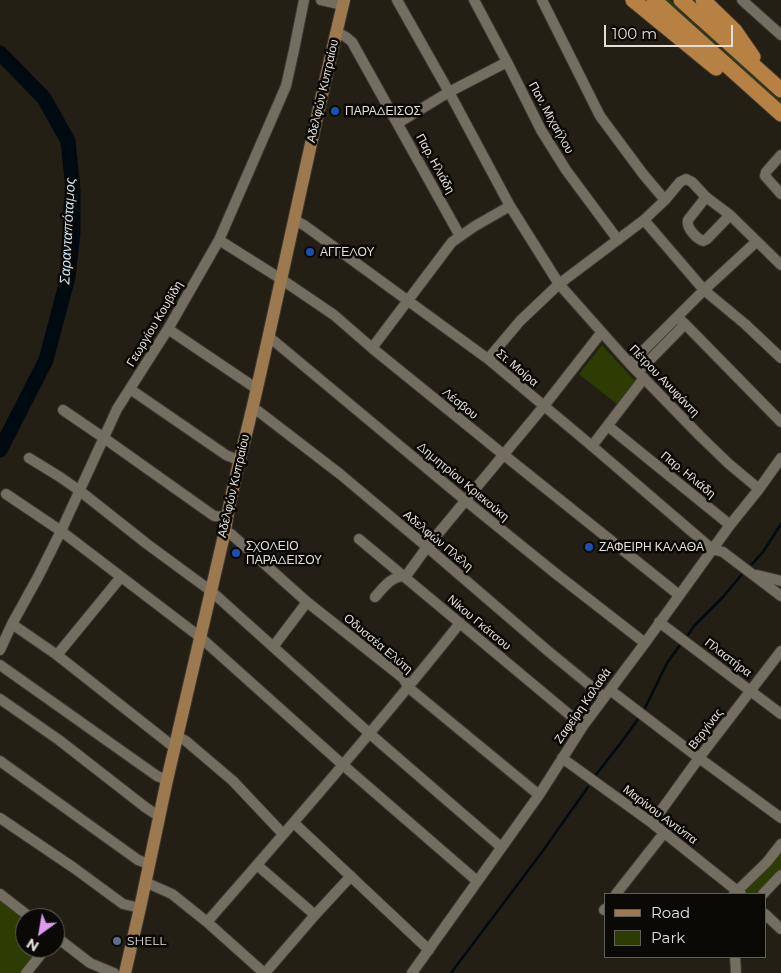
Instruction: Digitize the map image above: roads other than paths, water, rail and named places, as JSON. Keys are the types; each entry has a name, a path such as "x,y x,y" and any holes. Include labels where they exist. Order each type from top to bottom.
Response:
{"highway":[{"path":"633,0 723,74 768,102"},
{"path":"654,0 781,114"},
{"path":"681,0 781,90"},
{"path":"704,0 735,31 769,80"}],"main road":[{"name":"Αδελφών Κυπραίου","path":"125,973 224,531 238,460 257,388 343,2"}],"street":[{"name":"Γεωργίου Κουβίδη","path":"0,650 61,531 117,409 168,329 219,240 286,86 304,0"},
{"path":"321,0 343,2"},
{"name":"Πέτρου Ανυφάντη","path":"397,0 510,206 559,284 601,333 700,436 759,488"},
{"name":"Παν. Μιχαήλου","path":"474,0 541,130 566,170 618,240"},
{"path":"542,0 600,116 665,200"},
{"path":"742,0 781,35"},
{"name":"Παρ. Ηλιάδη","path":"337,32 352,42 460,236"},
{"path":"398,123 449,92 507,62"},
{"path":"781,155 766,172 765,176 781,194"},
{"path":"488,359 520,321 559,284 644,220 686,178 730,216 781,265"},
{"path":"706,196 687,223 688,227 700,240 706,240 730,216"},
{"path":"372,348 452,242 510,206"},
{"name":"Στ. Μοίρα","path":"294,220 304,225 488,359 712,550 722,552 781,596"},
{"path":"644,220 704,290 745,324 781,358"},
{"name":"Λέσβου","path":"219,240 334,315 372,348 679,595"},
{"path":"592,446 608,426 641,375 704,290 756,242"},
{"path":"630,364 681,320"},
{"path":"681,320 781,422"},
{"path":"168,329 257,388"},
{"path":"375,597 389,582 398,576 406,576 427,547 544,406 601,333"},
{"name":"Δημητρίου Κριεκούκη","path":"268,336 466,501 645,643"},
{"path":"130,389 226,455 238,460"},
{"name":"Αδελφών Πλέλη","path":"252,409 258,411 340,474 548,651 781,818"},
{"path":"63,410 214,516 226,517"},
{"name":"Παρ. Ηλιάδη","path":"608,426 730,525"},
{"path":"29,458 80,491 210,591 369,733 501,847"},
{"name":"Ζαφείρη Καλαθά","path":"412,973 539,795 583,726 781,458"},
{"path":"6,494 61,531 200,637 343,765 477,881"},
{"name":"Οδυσσέα Ελύτη","path":"224,531 231,534 308,602 403,678 409,688 539,795"},
{"name":"Νίκου Γκάτσου","path":"359,539 406,576 583,726"},
{"path":"754,574 781,581"},
{"path":"57,655 120,577"},
{"path":"272,647 308,602"},
{"name":"Πλαστήρα","path":"659,622 781,714"},
{"path":"207,922 409,688 460,623"},
{"path":"12,624 176,742 186,741 232,781 283,834"},
{"name":"Βεργίνας","path":"652,823 781,651"},
{"path":"0,665 157,776 167,780"},
{"path":"0,699 59,740 145,807 160,816"},
{"name":"Μαρίνου Αντύπα","path":"562,758 652,823 737,893"},
{"path":"0,761 138,860 150,864"},
{"path":"0,818 74,868 122,904 140,908"},
{"path":"294,823 429,950"},
{"path":"617,893 664,833"},
{"path":"737,893 767,862 781,844"},
{"path":"257,865 314,916"},
{"path":"764,893 781,875"},
{"path":"145,882 172,894 265,973 350,876"},
{"path":"0,894 18,908"},
{"path":"766,915 781,929"},
{"path":"65,944 90,963 114,973"},
{"path":"26,973 38,958"},
{"path":"735,958 736,973"}],"waterway":[{"name":"Σαρανταπόταμος","path":"0,53 44,98 68,141 73,190 73,232 68,277 46,360 0,450"},
{"path":"752,564 763,552 781,524"},
{"path":"688,635 743,573"},
{"path":"645,708 667,663 680,645"},
{"path":"595,776 638,719"},
{"path":"451,973 542,852 588,787"}],"place":[{"name":"ΠΑΡΑΔΕΙΣΟΣ","path":"335,111"},
{"name":"ΑΓΓΕΛΟΥ","path":"310,252"},
{"name":"ΖΑΦΕΙΡΗ ΚΑΛΑΘΑ","path":"589,547"},
{"name":"ΣΧΟΛΕΙΟ ΠΑΡΑΔΕΙΣΟΥ","path":"236,553"},
{"name":"SHELL","path":"117,941"}]}
